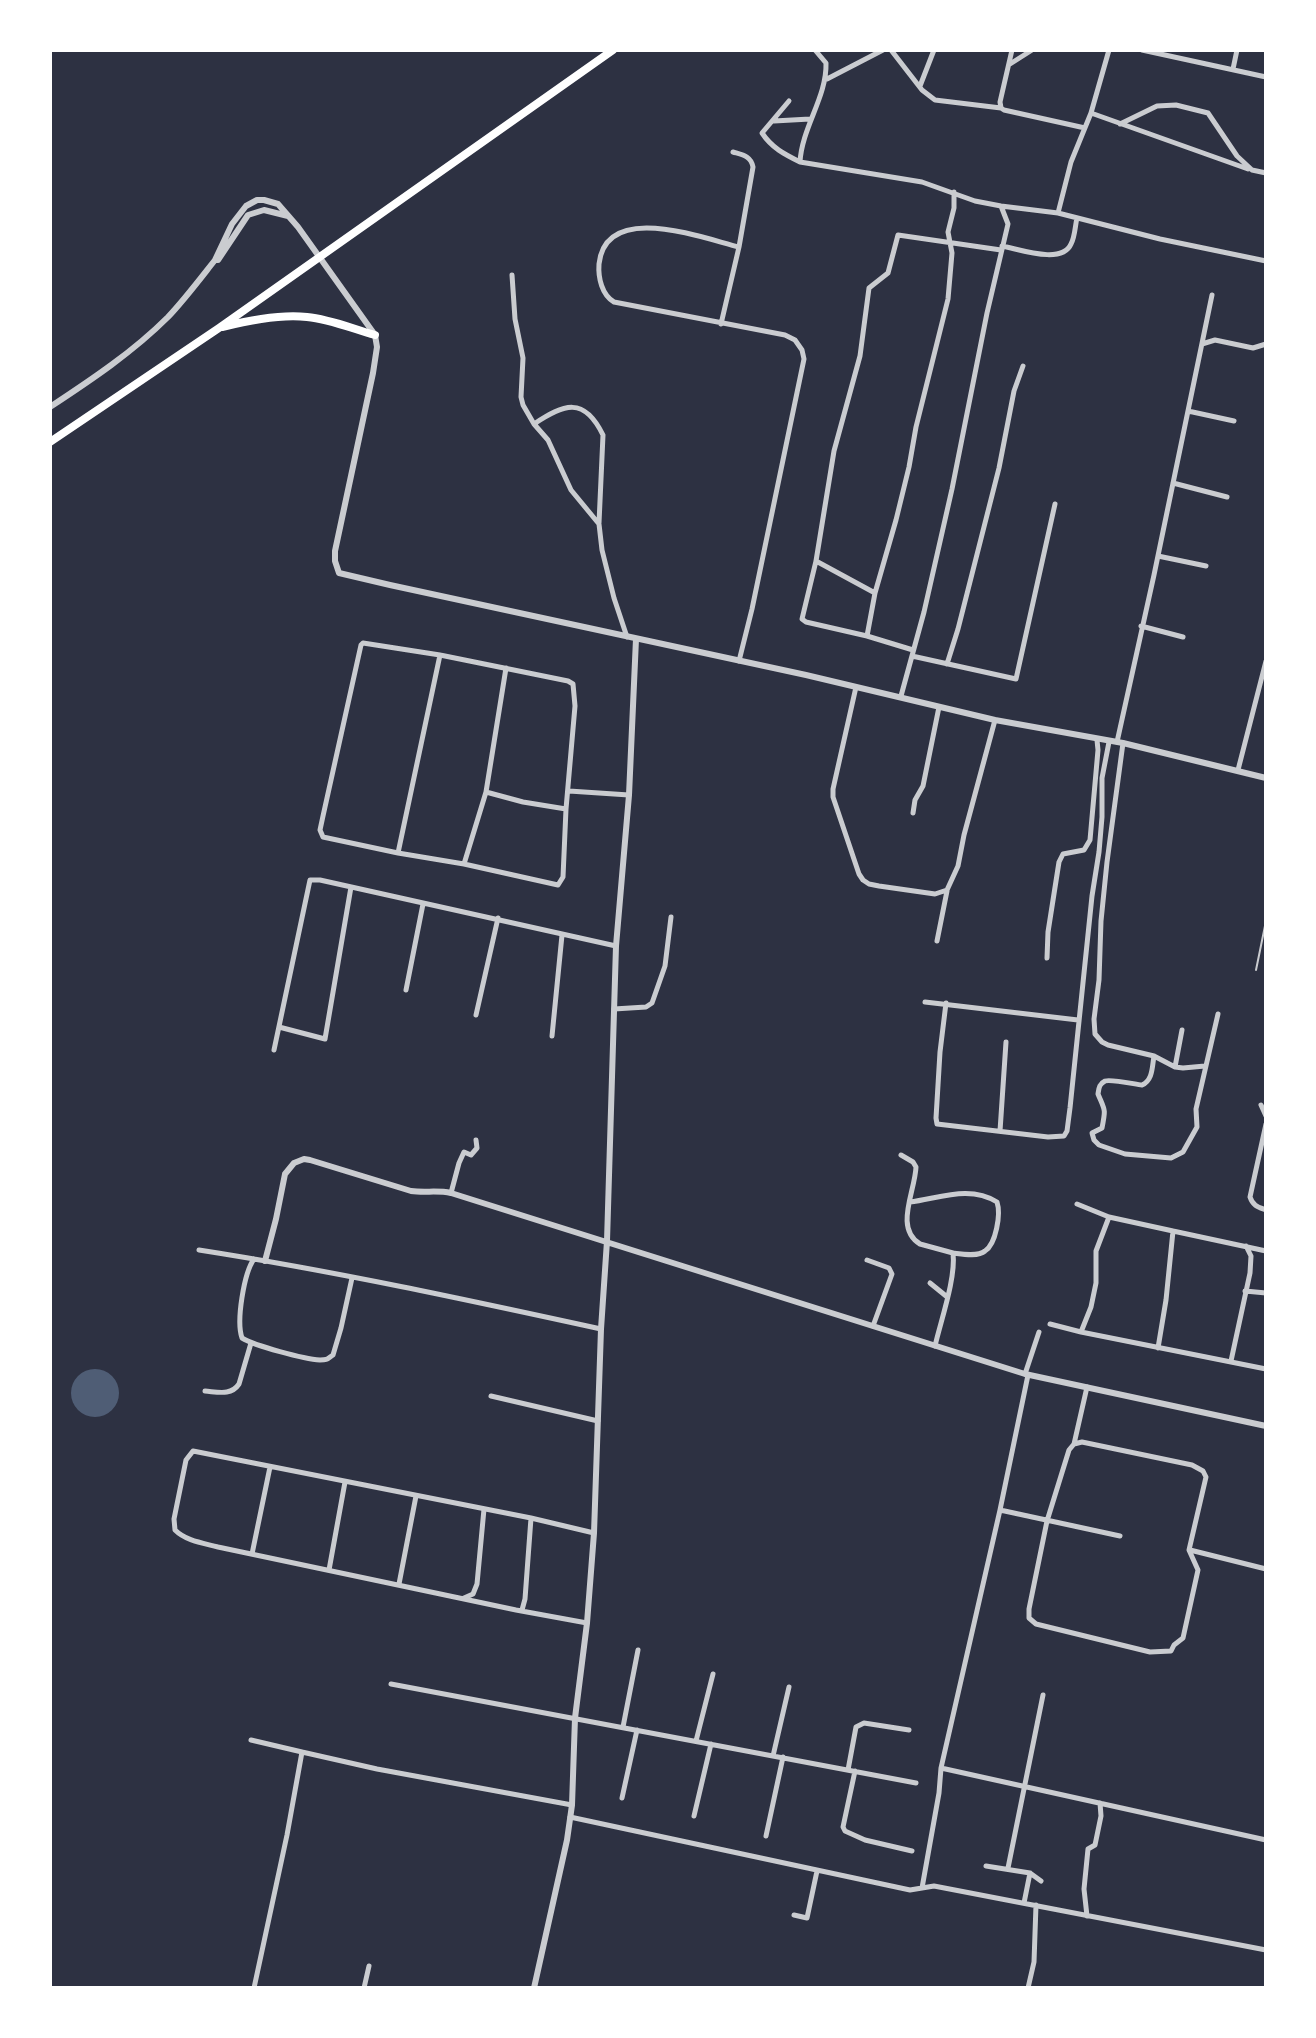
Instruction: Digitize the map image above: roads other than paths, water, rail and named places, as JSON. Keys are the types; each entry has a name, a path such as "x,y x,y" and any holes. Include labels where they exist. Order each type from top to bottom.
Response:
{"main road":[{"path":"50,442 219,328 613,50"},
{"path":"219,328 247,321 294,316 310,317 375,335"}],"street":[{"path":"800,162 801,145 827,79 826,63 815,50"},
{"path":"827,79 883,50"},
{"path":"891,50 920,87 935,100 1001,108 1085,128"},
{"path":"920,87 934,50"},
{"path":"1001,108 1012,50"},
{"path":"1009,64 1032,50"},
{"path":"1058,213 1071,162 1091,113 1109,50"},
{"path":"1144,50 1266,77"},
{"path":"1233,69 1237,50"},
{"path":"789,101 762,133 781,152 800,162 922,182 975,201 1058,213 1266,261"},
{"path":"1120,124 1157,106 1176,105 1208,113 1231,149 1252,170"},
{"path":"1091,113 1266,173"},
{"path":"773,121 810,119"},
{"path":"721,324 753,167 746,155 733,152"},
{"path":"867,636 948,299 952,253 948,232 954,192"},
{"path":"901,696 952,489 980,344 1008,224 1001,206"},
{"path":"50,407 86,383 154,329 218,260 248,215 264,210 288,216 375,335 377,347 335,551 339,573 1266,778"},
{"path":"1055,504 1016,679 947,664 867,636 802,619 816,561 834,451 860,356 869,288 888,273 898,235 1059,255 1072,243 1077,218"},
{"path":"739,247 656,227 638,227 616,234 603,249 599,270 604,294 614,302 785,335 795,340 802,350 804,359 739,661"},
{"path":"512,275 515,319 523,358 521,397 526,414 548,440 571,490 599,524"},
{"path":"1205,1066 1175,1067 1154,1056 1102,1042 1094,1028 1116,743 1212,295"},
{"path":"1202,344 1215,340 1253,348 1266,344"},
{"path":"947,664 999,468 1014,391 1023,366"},
{"path":"534,424 562,408 578,407 598,424 603,435 599,524 602,550 627,637"},
{"path":"1188,411 1234,421"},
{"path":"1173,483 1227,497"},
{"path":"1158,556 1206,566"},
{"path":"816,561 875,593"},
{"path":"1141,626 1183,637"},
{"path":"534,1988 572,1805 575,1718 594,1533 616,946 629,795 636,639"},
{"path":"362,644 506,668 573,684 575,706 563,877 558,885 323,837 320,830 362,644"},
{"path":"398,853 440,655"},
{"path":"1238,770 1266,661"},
{"path":"464,864 486,792 506,668"},
{"path":"856,687 833,797 859,874 869,884 879,886 935,894 947,890"},
{"path":"913,813 915,800 923,786 939,707"},
{"path":"937,941 947,890 958,866 995,720"},
{"path":"1047,958 1059,862 1063,854 1084,850 1090,840 1097,740"},
{"path":"946,1003 936,1122 1048,1137 1064,1136 1099,852 1102,778 1116,743"},
{"path":"569,791 629,795"},
{"path":"486,792 566,809"},
{"path":"274,1050 310,880 498,918 616,946"},
{"path":"279,1027 325,1039 351,887"},
{"path":"406,990 423,904"},
{"path":"614,1009 646,1007 652,1003 665,966 671,917"},
{"path":"476,1015 498,918"},
{"path":"552,1036 562,935"},
{"path":"925,1002 1078,1020"},
{"path":"1154,1056 1151,1075 1145,1084 1104,1081 1101,1085 1098,1094 1105,1107 1102,1128 1092,1133 1099,1145 1139,1156 1171,1158 1183,1152 1197,1127 1196,1109 1218,1014"},
{"path":"1175,1067 1182,1030"},
{"path":"1000,1131 1006,1042"},
{"path":"1261,1105 1266,1116"},
{"path":"1266,1124 1250,1193 1252,1203 1266,1210"},
{"path":"451,1193 464,1152 471,1155 477,1148 476,1140"},
{"path":"901,1155 916,1167 906,1223 912,1239 953,1253 977,1254 988,1249 996,1232 997,1202 972,1193 910,1202"},
{"path":"265,1261 285,1174 299,1161 310,1160 411,1191 451,1193 1026,1374 1266,1426"},
{"path":"1077,1204 1109,1217 1266,1251"},
{"path":"1081,1332 1096,1283 1096,1251 1109,1217"},
{"path":"1158,1348 1173,1231"},
{"path":"1231,1362 1248,1284 1251,1256 1246,1246"},
{"path":"199,1250 601,1329"},
{"path":"934,1347 947,1297 953,1253"},
{"path":"254,1259 245,1279 239,1330 242,1338 301,1356 322,1360 330,1358 336,1350 352,1278"},
{"path":"867,1260 889,1268 892,1274 873,1326"},
{"path":"930,1283 947,1297"},
{"path":"1245,1291 1266,1293"},
{"path":"1050,1324 1266,1369"},
{"path":"922,1888 941,1768 1000,1510 1026,1374 1039,1332"},
{"path":"205,1391 224,1393 235,1389 251,1343"},
{"path":"1074,1444 1096,1444 1192,1465 1203,1471 1206,1477 1189,1550 1198,1570 1183,1638 1174,1645 1174,1652 1150,1652 1036,1624 1029,1618 1047,1521 1069,1450 1074,1444 1087,1387"},
{"path":"491,1396 599,1421"},
{"path":"587,1623 252,1554 184,1537 175,1530 174,1519 186,1460 193,1451 594,1533"},
{"path":"252,1554 270,1467"},
{"path":"329,1570 345,1482"},
{"path":"399,1584 416,1496"},
{"path":"463,1599 473,1594 477,1584 484,1509"},
{"path":"1000,1510 1120,1536"},
{"path":"522,1610 531,1518"},
{"path":"1189,1550 1264,1567"},
{"path":"623,1727 638,1650"},
{"path":"696,1741 713,1674"},
{"path":"391,1684 916,1783"},
{"path":"773,1756 789,1687"},
{"path":"1008,1868 1043,1695"},
{"path":"848,1770 856,1727 860,1724 909,1730"},
{"path":"622,1798 637,1730"},
{"path":"251,1740 377,1769 572,1805"},
{"path":"694,1816 711,1744"},
{"path":"254,1988 302,1752"},
{"path":"766,1836 783,1757"},
{"path":"941,1768 1266,1840"},
{"path":"855,1771 843,1827 845,1831 865,1840 912,1851"},
{"path":"1087,1916 1084,1889 1088,1849 1095,1845 1101,1816 1100,1803"},
{"path":"570,1817 910,1890 934,1886 1266,1950"},
{"path":"986,1866 1030,1873 1041,1881"},
{"path":"794,1915 807,1918 817,1871"},
{"path":"1024,1903 1030,1873"},
{"path":"1028,1988 1034,1962 1036,1905"},
{"path":"364,1988 369,1966"}],"lane":[{"path":"1256,970 1266,921"}],"water":[{"path":"95,1369 112,1376 119,1393 112,1410 95,1417 78,1410 71,1393 78,1376"}]}
